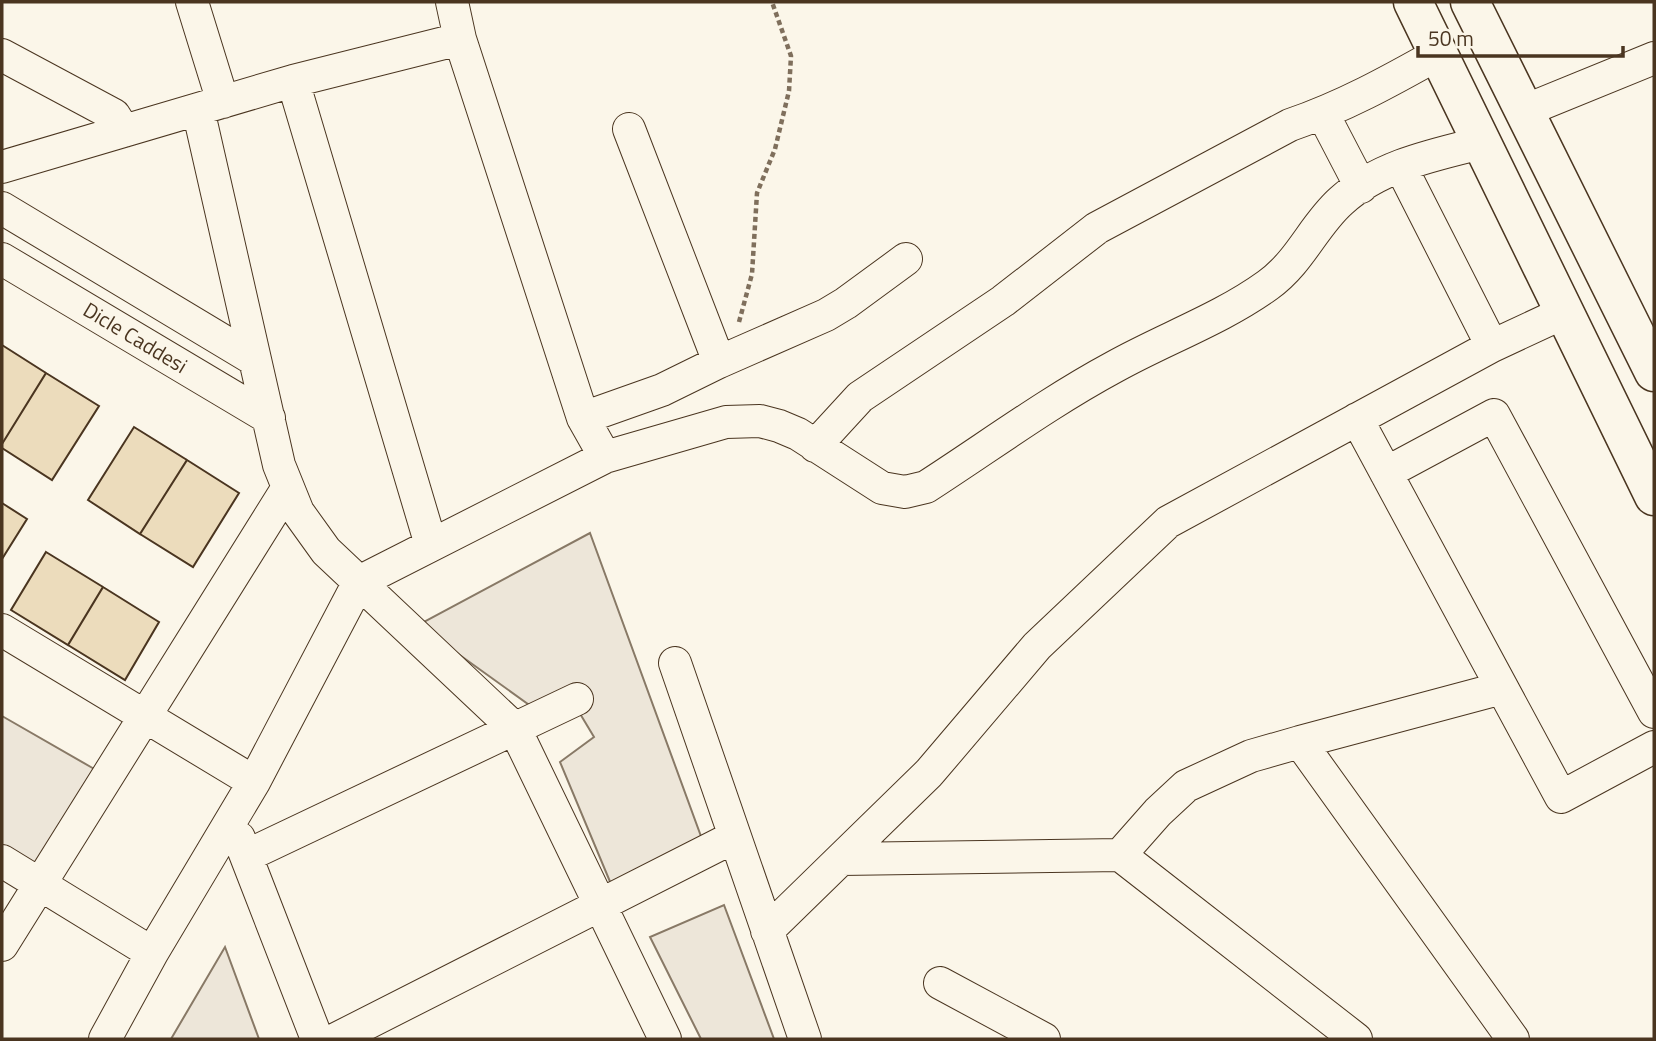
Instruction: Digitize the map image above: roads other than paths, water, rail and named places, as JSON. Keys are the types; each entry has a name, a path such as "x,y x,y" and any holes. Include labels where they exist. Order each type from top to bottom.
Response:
{"main road":[{"path":"1413,2 1654,496"},
{"path":"1470,2 1654,372"}],"street":[{"path":"192,2 255,360 287,489 312,534 342,568 515,729 665,1039"},
{"path":"452,2 460,39 583,418 605,457"},
{"path":"2,167 293,81 460,39"},
{"path":"815,446 860,397 1003,301 1097,228 1290,125 1365,96 1438,54"},
{"path":"2,55 114,115 124,131"},
{"path":"1524,111 1654,58"},
{"path":"293,81 431,545"},
{"path":"1323,114 1361,187"},
{"path":"629,129 725,359"},
{"path":"105,1039 152,953 254,782 359,582 605,457 718,424 760,421 779,426 798,434 883,488 905,492 926,488 1112,367 1209,320 1268,285 1298,256 1340,201 1374,177 1413,161 1481,143"},
{"path":"1401,167 1492,346"},
{"name":"Dicle Caddesi","path":"2,208 255,360"},
{"name":"Dicle Caddesi","path":"2,259 269,418"},
{"path":"583,418 662,390 826,315 905,259"},
{"path":"767,931 929,773 1037,646 1168,522 1492,346 1565,312"},
{"path":"1386,473 1494,415 1654,712"},
{"path":"1357,419 1561,797 1654,747"},
{"path":"2,944 287,489"},
{"path":"2,630 254,782"},
{"path":"675,663 805,1039"},
{"path":"1120,855 1158,812 1186,786 1251,756 1502,688"},
{"path":"246,856 577,699"},
{"path":"1300,742 1513,1039"},
{"path":"232,820 317,1039"},
{"path":"336,1039 734,836"},
{"path":"841,859 1120,855 1356,1039"},
{"path":"2,861 152,953"},
{"path":"940,983 1044,1039"}]}
